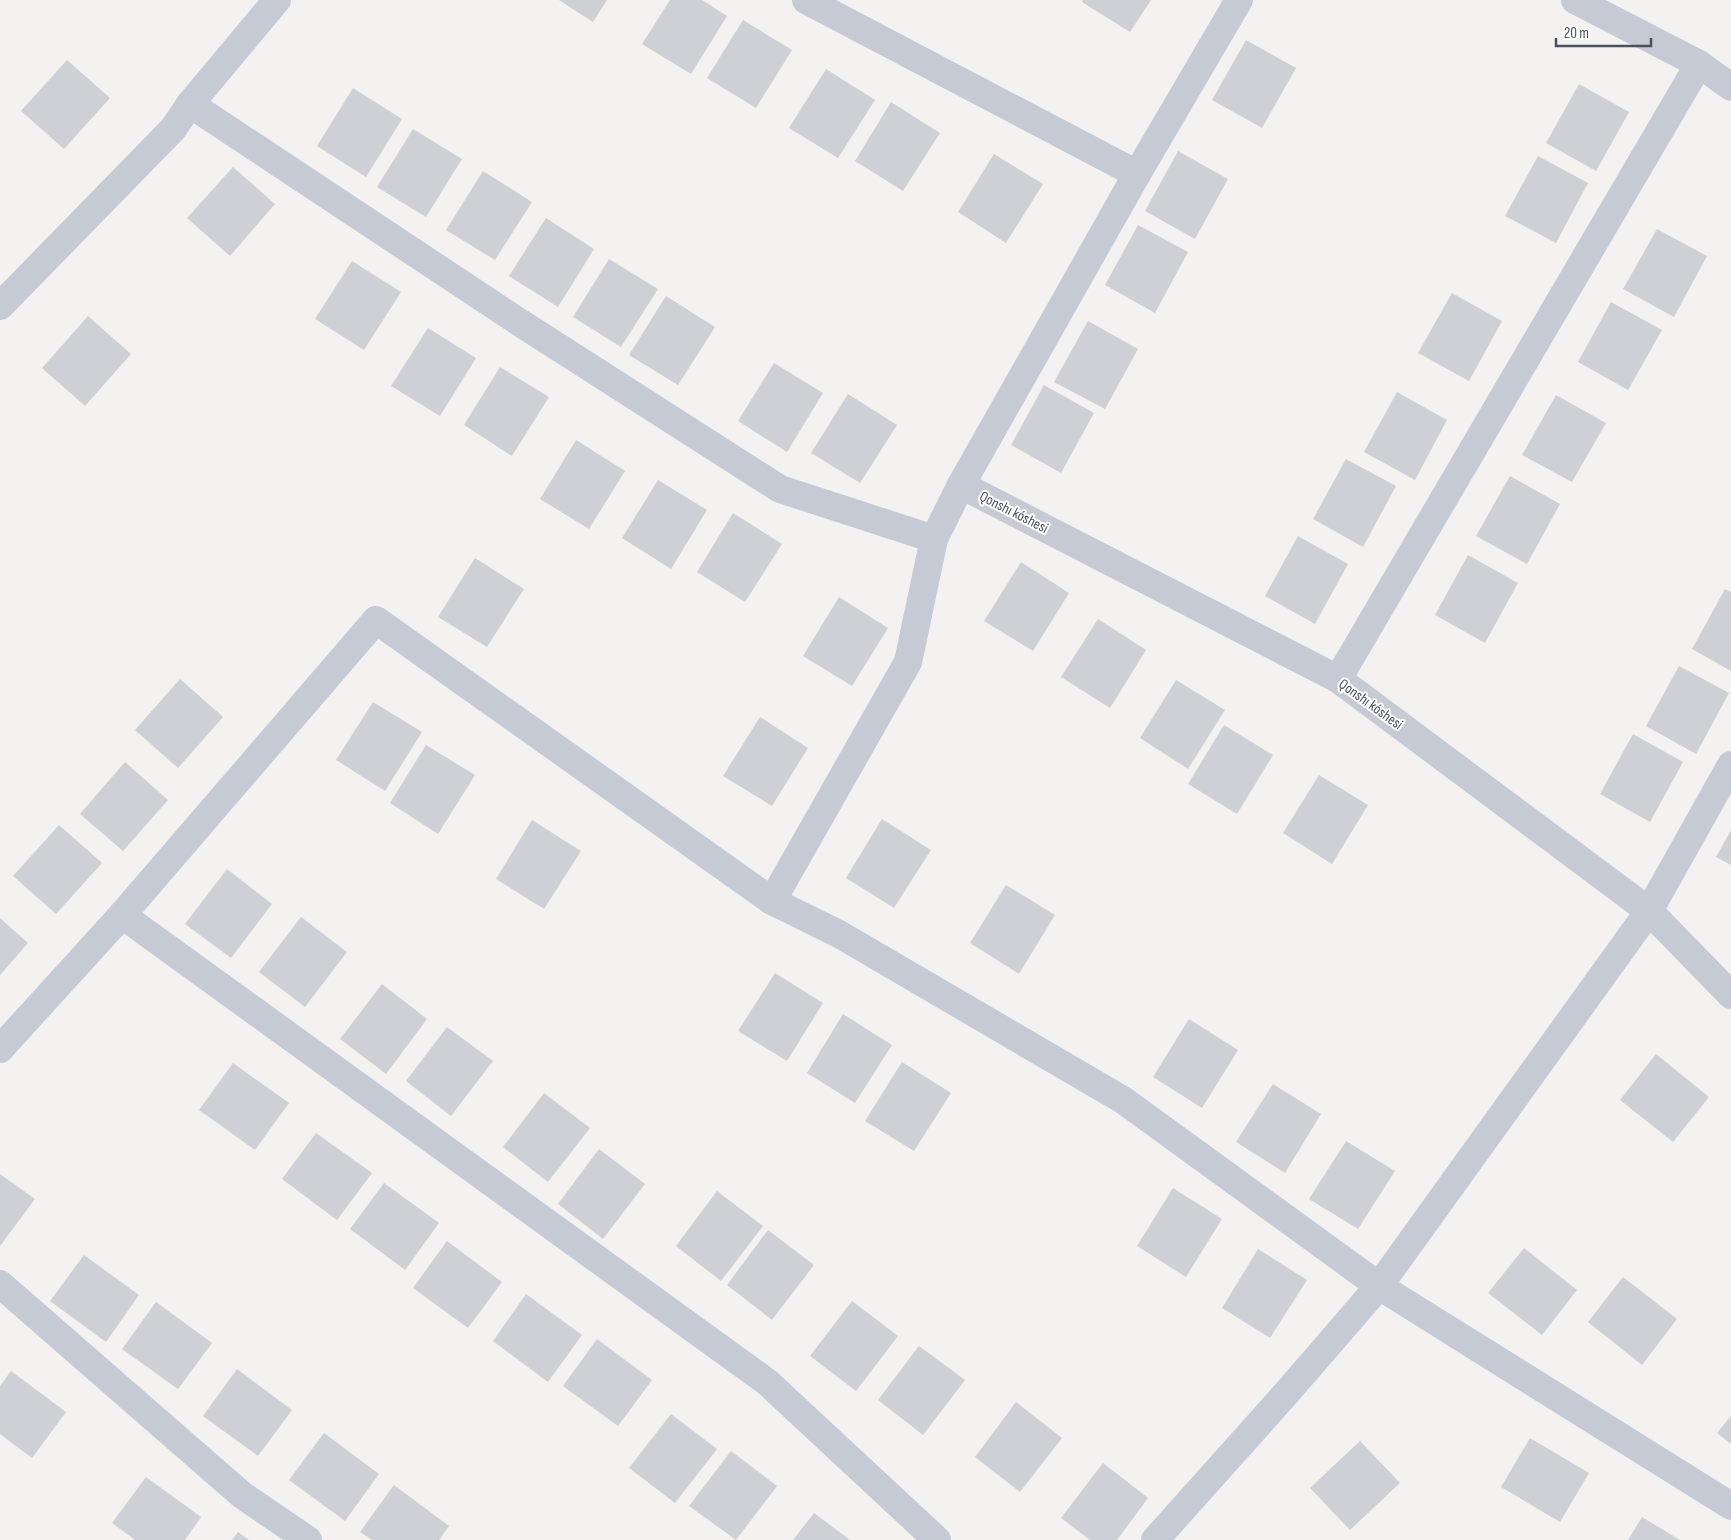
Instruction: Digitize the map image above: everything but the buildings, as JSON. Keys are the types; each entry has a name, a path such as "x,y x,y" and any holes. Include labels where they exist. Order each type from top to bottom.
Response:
{"street":[{"path":"0,306 173,129 190,104 277,0"},
{"path":"806,0 1137,174"},
{"path":"772,901 908,662 934,540 961,485 1137,174 1239,0"},
{"path":"1575,0 1699,64 1731,87"},
{"path":"1338,679 1699,64"},
{"path":"190,104 519,322 780,489 934,540"},
{"name":"Qonshı kóshesi","path":"961,485 1338,679 1649,911 1731,995"},
{"path":"0,1049 122,915 376,620 772,901 839,934 1123,1100 1378,1286 1731,1506"},
{"path":"1155,1540 1290,1389 1378,1286 1649,911 1731,765"},
{"path":"122,915 767,1382 937,1540"},
{"path":"0,1284 242,1495 308,1540"}]}
